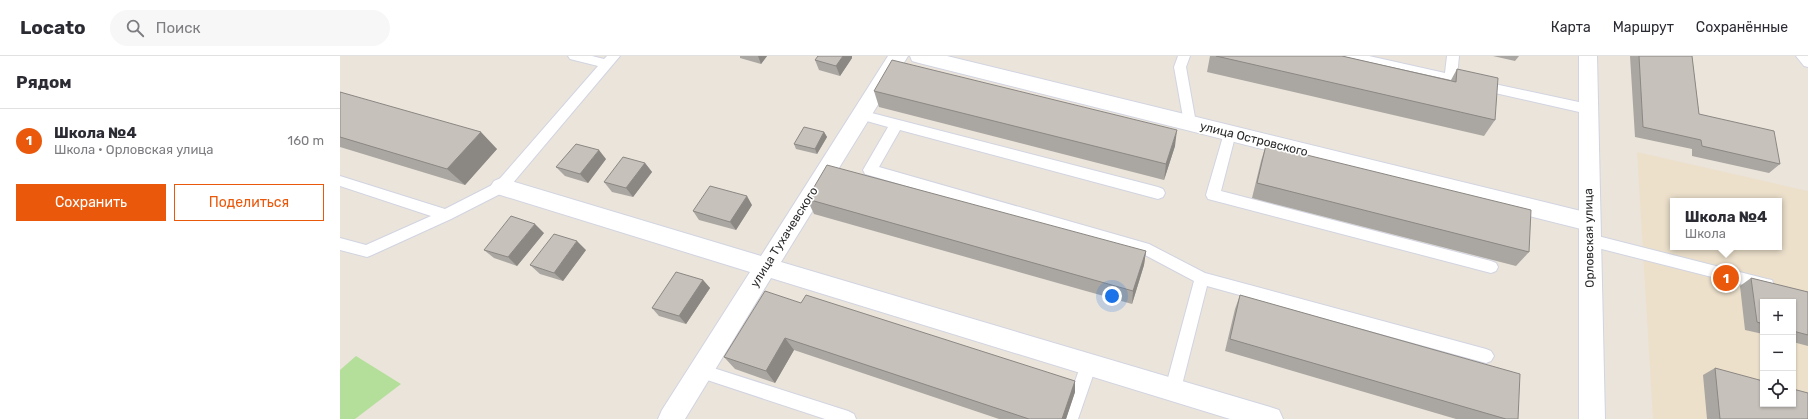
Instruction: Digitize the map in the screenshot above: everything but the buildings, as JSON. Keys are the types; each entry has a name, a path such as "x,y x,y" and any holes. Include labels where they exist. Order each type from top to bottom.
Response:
{"street":[{"name":"улица Тухачевского","path":"671,419 860,115 899,56"},
{"name":"улица Островского","path":"920,56 1230,133 1589,231"},
{"name":"Орловская улица","path":"1588,56 1592,419"},
{"path":"501,187 1270,419"}],"lane":[{"path":"574,56 610,60"},
{"path":"1184,56 1180,67 1190,123"},
{"path":"1349,56 1588,110"},
{"path":"1451,79 1453,56"},
{"path":"1802,56 1808,63"},
{"path":"340,244 367,251 446,215 501,187 610,60"},
{"path":"860,115 1158,193"},
{"path":"897,124 870,170 1149,250 1202,278 1486,356"},
{"path":"1230,133 1213,195 1491,267"},
{"path":"340,181 446,215"},
{"path":"1589,231 1778,288"},
{"path":"1173,390 1202,278"},
{"path":"1070,419 1089,364"},
{"path":"701,371 848,419"}],"shaded area":[{"path":"1637,152 1808,191 1808,419 1653,419"}],"green space":[{"path":"356,356 401,384 355,419 340,419 340,370"}],"place":[{"name":"Школа №4","path":"1726,278"}]}
